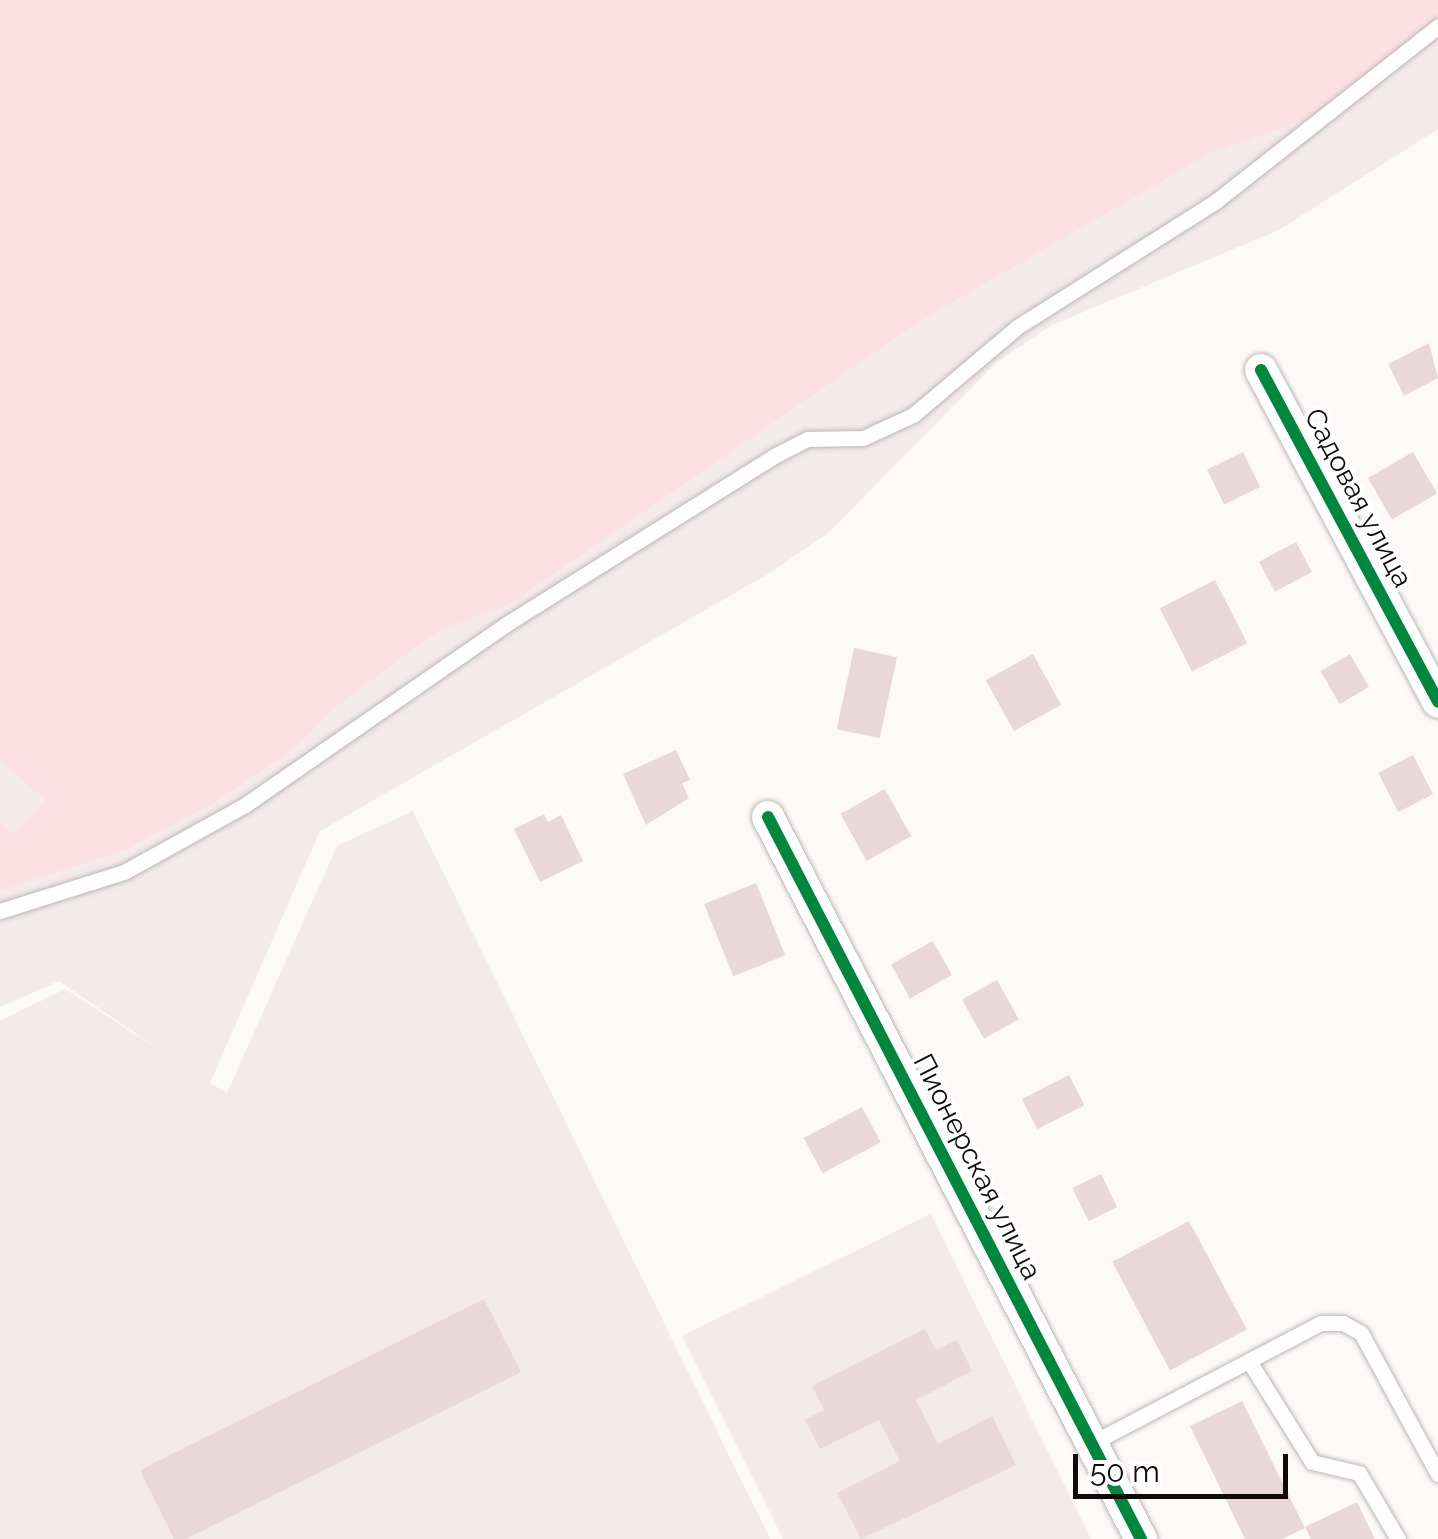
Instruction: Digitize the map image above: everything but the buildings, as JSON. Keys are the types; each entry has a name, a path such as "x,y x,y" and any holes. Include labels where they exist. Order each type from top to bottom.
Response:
{"street":[{"name":"Садовая улица","path":"1262,370 1438,702"},
{"name":"Пионерская улица","path":"768,818 1142,1539"}],"lane":[{"path":"0,911 124,872 245,806 508,623 774,456 808,439 863,438 913,415 1017,326 1216,201 1438,26"},
{"path":"1092,1443 1322,1323 1352,1328 1438,1474"},
{"path":"1249,1361 1312,1462 1359,1473 1398,1539"}],"shaded area":[{"path":"0,0 1438,0 1438,129 1279,230 1052,325 997,362 828,533 768,574 320,831 210,1083 227,1093 337,846 413,811 770,1539 0,1539 0,1021 65,989 166,1054 59,981 0,1007"},
{"path":"0,0 1438,0 1438,32 1361,102 1214,151 920,321 510,604 438,631 344,700 293,749 216,801 128,849 0,890 0,822 15,835 45,800 0,760"},
{"path":"931,1214 1091,1539 783,1539 682,1336"}],"cycle path":[{"path":"1261,370 1438,702"},
{"path":"768,817 1141,1539"}]}
